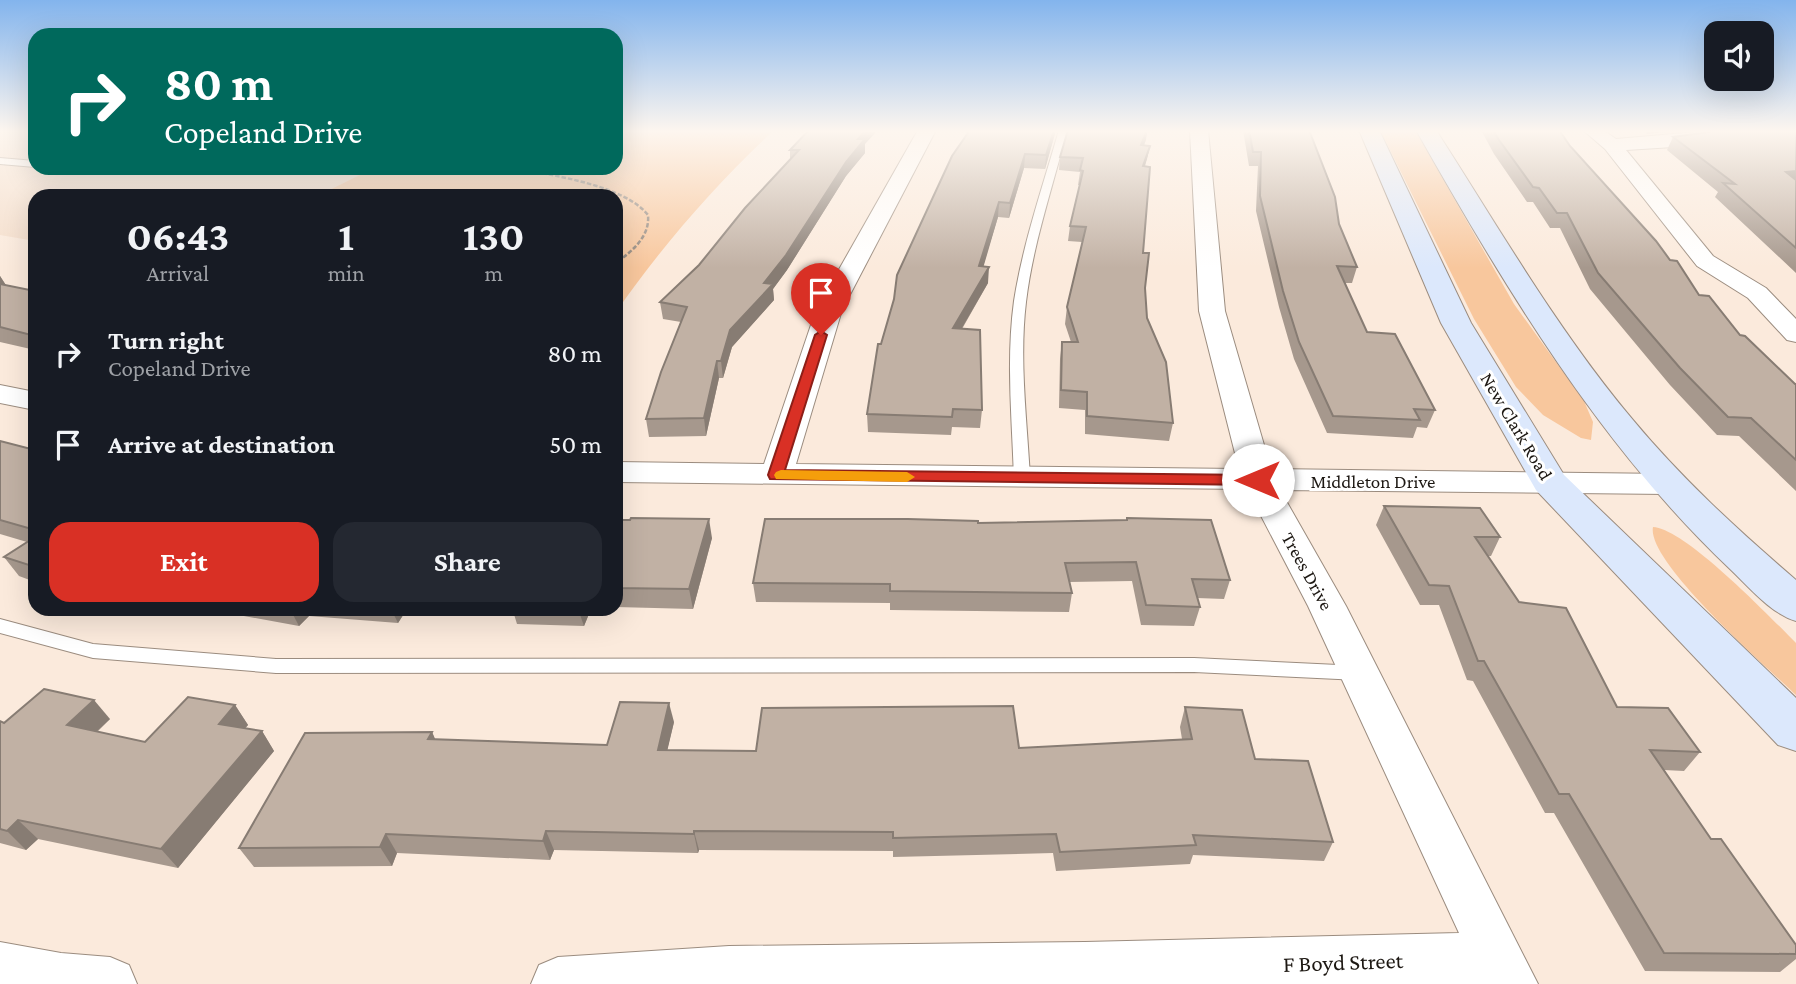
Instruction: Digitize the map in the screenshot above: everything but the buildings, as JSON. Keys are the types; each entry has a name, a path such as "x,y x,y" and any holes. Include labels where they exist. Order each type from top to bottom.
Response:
{"main road":[{"name":"New Clark Road","path":"1390,176 1456,323 1549,482 1796,730"},
{"path":"1454,176 1555,338 1619,426 1668,484 1796,605"}],"street":[{"path":"776,475 829,310 902,176"},
{"name":"Trees Drive","path":"1202,176 1212,312 1258,480 1361,673 1504,971"},
{"path":"1637,176 1705,261 1757,293 1796,334"},
{"path":"0,394 28,400"},
{"name":"Middleton Drive","path":"623,472 1668,484"},
{"path":"0,970 61,980 110,984"},
{"name":"F Boyd Street","path":"558,984 728,978 1504,971"}],"lane":[{"path":"1022,478 1018,351 1020,302 1051,176"},
{"path":"0,626 93,650 276,666 1194,665 1361,673"}],"path":[{"path":"546,176 594,189"},
{"path":"623,198 636,202 648,216 642,239 623,257"}],"shaded area":[{"path":"0,176 358,176 331,189 28,189 28,240 0,235"},
{"path":"358,176 727,176 652,263 623,302 623,189 331,189"},
{"path":"1403,176 1441,176 1514,304 1584,401 1593,422 1591,440 1581,438 1543,415 1516,387 1474,319"},
{"path":"1653,527 1668,531 1706,558 1796,643 1796,695 1711,614 1688,588 1668,564 1656,543"}],"slow traffic":[{"path":"781,475 907,477"}],"route":[{"path":"821,335 776,475 1258,480"}]}
